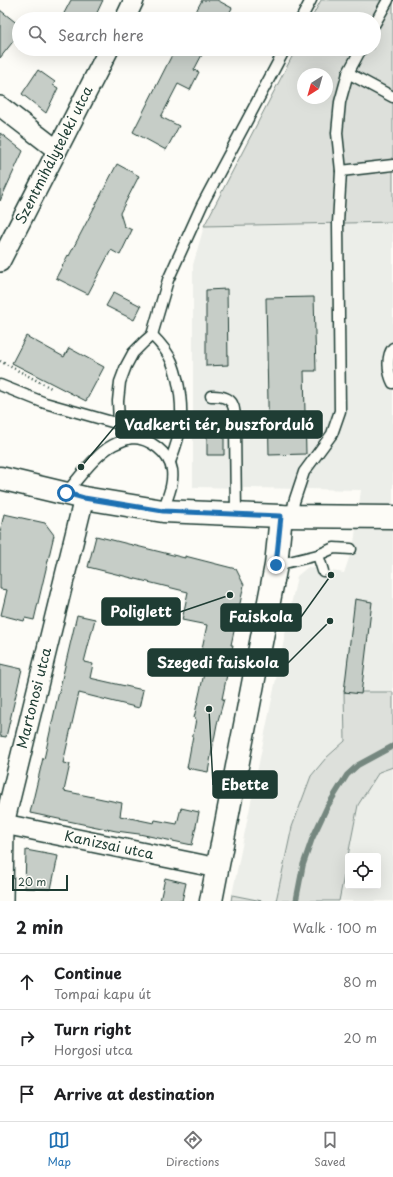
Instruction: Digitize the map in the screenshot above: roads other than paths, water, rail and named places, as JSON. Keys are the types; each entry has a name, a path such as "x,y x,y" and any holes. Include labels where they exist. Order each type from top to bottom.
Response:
{"street":[{"path":"128,12 134,0"},
{"name":"Szentmihályteleki utca","path":"0,262 105,56"},
{"path":"0,106 57,150"},
{"path":"0,478 75,495 163,511 287,516 393,517"},
{"name":"Martonosi utca","path":"3,901 1,823 75,495"},
{"path":"211,901 276,565 287,516"},
{"name":"Kanizsai utca","path":"1,823 218,868"}],"lane":[{"path":"305,12 311,0"},
{"path":"381,12 388,0"},
{"path":"123,440 119,424 118,401 119,389 126,366 133,353 152,335 168,280 202,205 281,56"},
{"path":"287,516 294,502 304,472 332,434 340,411 338,222 341,171 337,133 340,102 348,73 357,56"},
{"path":"348,73 393,97"},
{"path":"341,171 393,165"},
{"path":"152,335 163,346 172,362 178,383 181,402 180,428 170,462"},
{"path":"393,348 390,351 388,370 393,383"},
{"path":"0,385 45,403 119,424"},
{"path":"211,396 221,396 231,400 235,408 236,514"},
{"path":"224,428 235,427"},
{"path":"180,428 207,428"},
{"path":"75,495 103,452 123,440 138,438 148,442 165,454 170,462 172,485 163,511"},
{"path":"276,565 318,555 334,548 351,549"},
{"path":"318,555 323,571"}],"waterway":[{"path":"296,901 303,865 312,839 327,807 347,775 358,765 393,746"}],"place":[{"name":"Vadkerti tér, buszforduló","path":"81,467"},
{"name":"Faiskola","path":"331,575"},
{"name":"Poliglett","path":"230,595"},
{"name":"Szegedi faiskola","path":"330,621"},
{"name":"Ebette","path":"209,709"}]}
